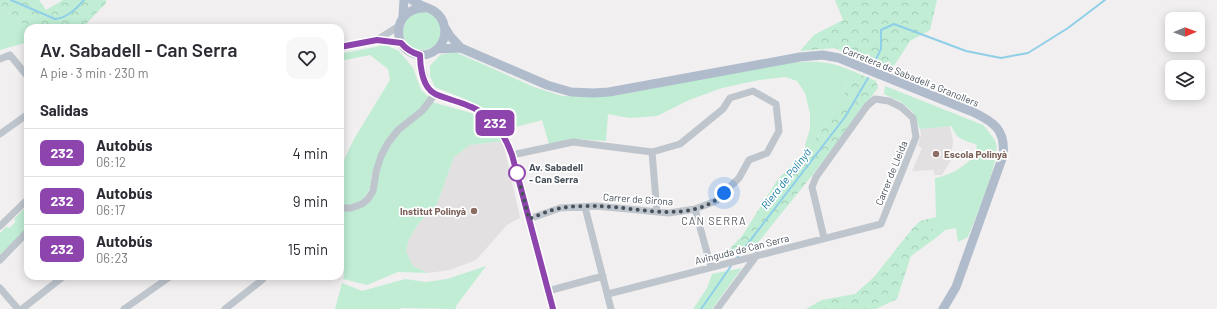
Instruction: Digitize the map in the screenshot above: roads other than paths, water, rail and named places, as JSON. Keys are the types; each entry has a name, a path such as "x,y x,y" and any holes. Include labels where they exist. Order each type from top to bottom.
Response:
{"main road":[{"path":"404,0 403,16 399,26 399,38 401,43 406,49 413,53 420,55 430,53 437,49 444,40 445,28 442,20 434,11 424,8 412,0"},
{"path":"403,16 413,9 424,8"},
{"name":"Carretera de Sabadell a Granollers","path":"445,28 461,48 559,89 585,93 609,92 817,55 828,56 877,73 987,119 996,126 1001,134 1004,147 1003,156 956,287 943,309"},
{"name":"Carretera de Sabadell a Granollers","path":"437,49 461,48"}],"street":[{"path":"377,40 399,26"},
{"path":"344,46 377,40 401,43"},
{"path":"0,59 10,55 24,72"},
{"path":"420,55 420,61 426,83 430,90 435,94 472,107 489,118 505,137 512,155 553,309"},
{"name":"Carrer de Girona","path":"512,155 573,142 652,152 680,144 723,109 730,98 753,91 776,104 779,131 767,153 749,160 739,178 716,201 695,209 669,213 596,206 560,208 529,219"},
{"path":"344,208 351,208 362,204 368,199 372,191 381,156 388,143 398,130 422,111 435,94"},
{"name":"Carrer de Lleida","path":"824,238 812,187 816,177 867,106 875,99 889,101 901,107 913,118 916,137 881,224"},
{"path":"0,134 24,117"},
{"path":"652,152 657,212"},
{"path":"0,226 24,203"},
{"path":"585,207 611,309"},
{"path":"695,209 711,267"},
{"name":"Avinguda de Can Serra","path":"608,294 881,224"},
{"path":"0,260 24,235"},
{"path":"718,309 758,255"},
{"path":"548,291 603,276"},
{"path":"22,309 59,280"},
{"path":"124,309 164,280"},
{"path":"225,309 261,280"},
{"path":"2,293 18,309"}],"waterway":[{"path":"11,0 55,19 67,15 84,0"},
{"name":"Riera de Polinyà","path":"873,65 881,49 881,30 894,24 966,51 1001,58 1028,53 1068,28 1105,0"},
{"name":"Riera de Polinyà","path":"736,259 845,117 868,78"},
{"name":"Riera de Polinyà","path":"701,309 731,266"}],"place":[{"name":"Escola Polinyà","path":"936,154"},
{"name":"Av. Sabadell - Can Serra","path":"517,173"},
{"name":"Institut Polinyà","path":"474,211"}],"district":[{"name":"CAN SERRA","path":"714,221"}]}
